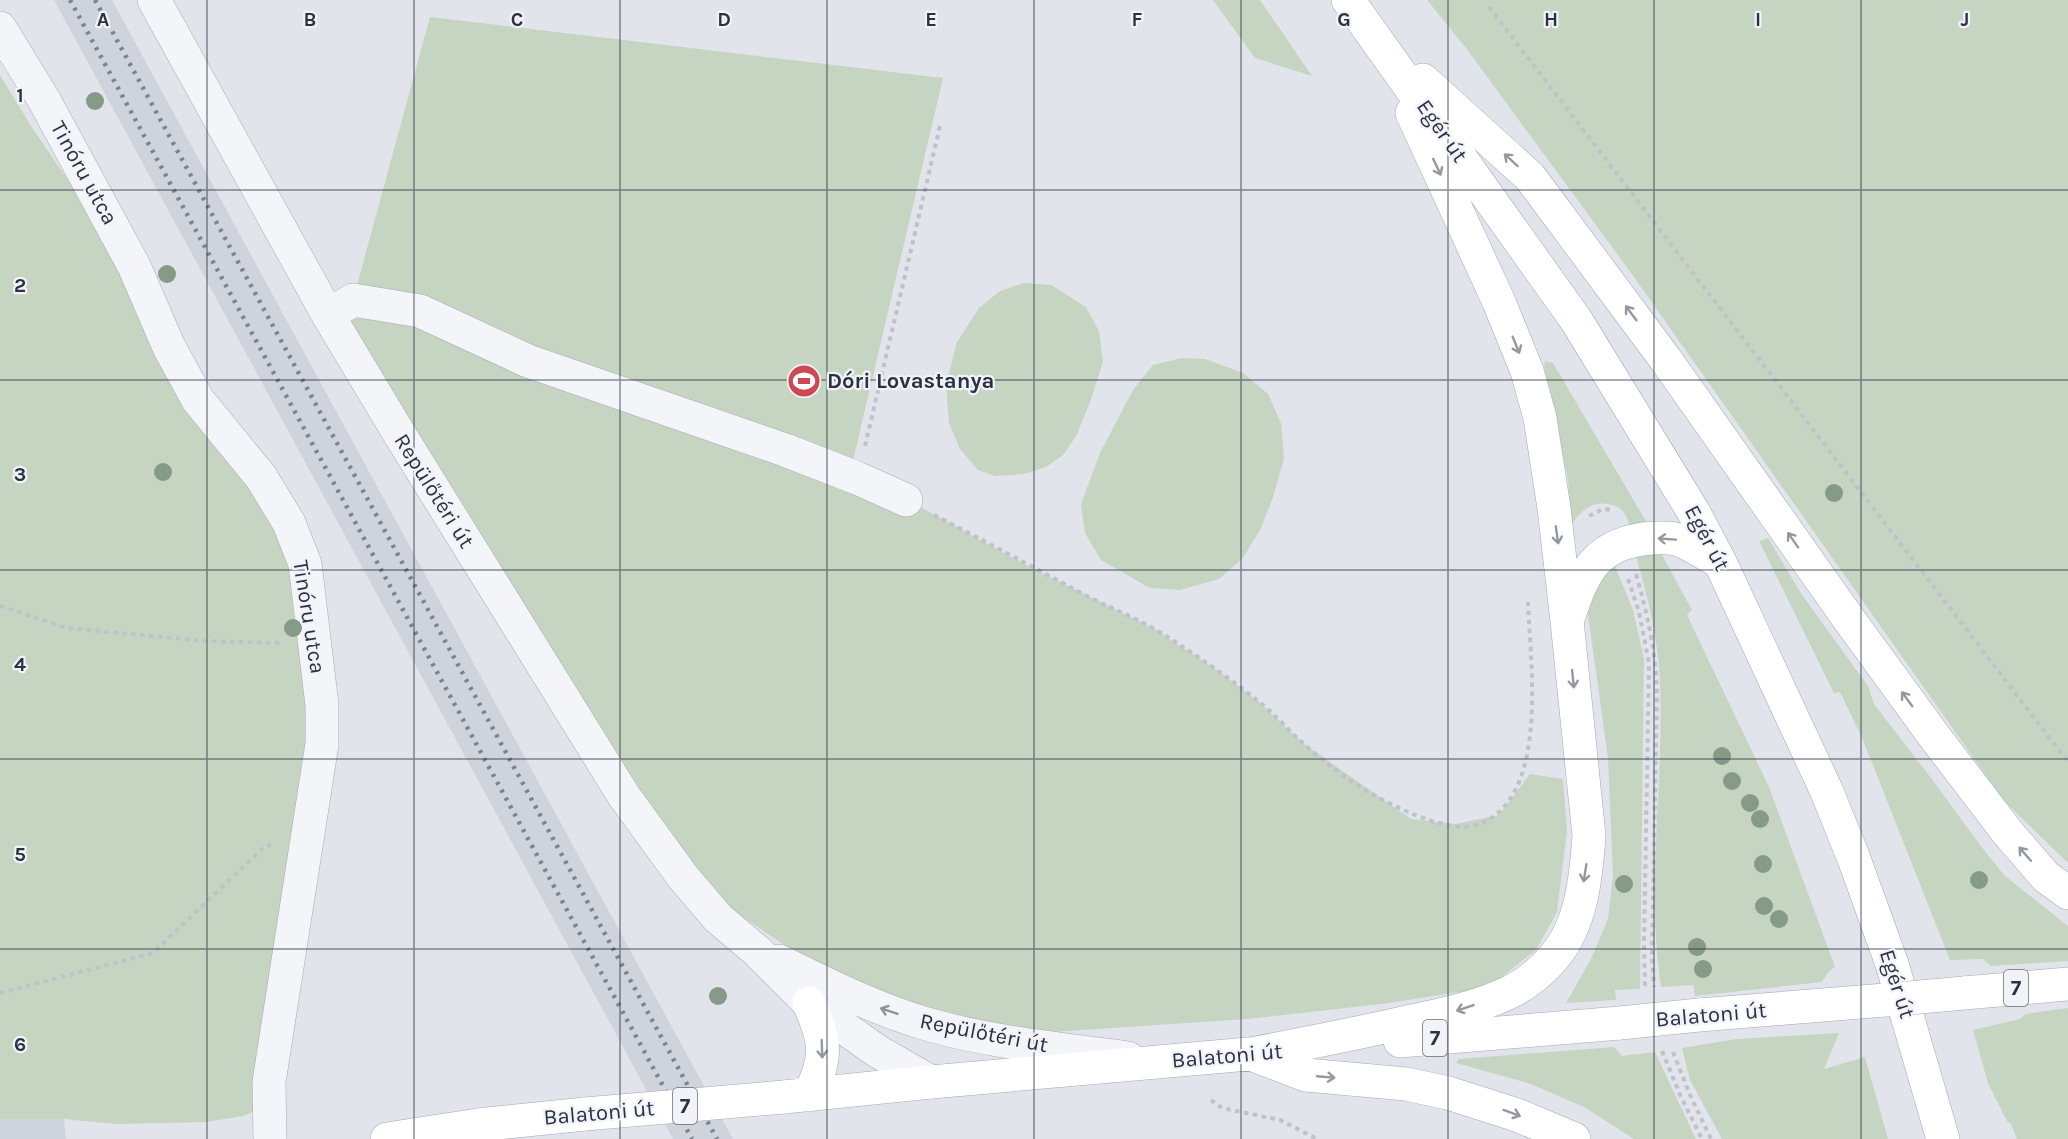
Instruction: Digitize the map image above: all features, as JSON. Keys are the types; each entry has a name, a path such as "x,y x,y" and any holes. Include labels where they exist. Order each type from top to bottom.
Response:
{"main road":[{"name":"Egér út","path":"1348,0 1576,320 1688,502 1720,562 1818,770 1854,859 1892,964 1943,1139"},
{"path":"1251,1054 1343,1037 1458,1011 1509,993 1536,974 1555,956 1570,931 1587,871 1588,836 1567,621 1554,508 1540,418 1527,371 1499,302 1377,38"},
{"path":"1377,38 1530,177 1666,360 1934,736 2014,841 2046,877 2068,894"},
{"path":"1567,621 1578,587 1587,572 1598,558 1617,545 1627,556 1650,538 1676,539 1720,562"},
{"name":"Balatoni út","path":"387,1139 478,1125 527,1129 585,1114 931,1082 2068,984"},
{"path":"797,1096 820,1074 824,1053 821,1033 809,1003"},
{"path":"1251,1054 1306,1075 1406,1084 1448,1093 1517,1114 1547,1132 1574,1139"}],"street":[{"name":"Repülőtéri út","path":"154,0 328,315 411,454 624,796 690,885 718,918 758,952 809,1003 877,1050 931,1082"},
{"name":"Tinóru utca","path":"0,28 44,100 134,266 169,347 198,400 261,477 289,523 305,564 322,705 322,744 269,1082 270,1139"},
{"path":"328,315 353,300 420,311 528,360 785,450 906,500"},
{"name":"Repülőtéri út","path":"758,952 870,1004 928,1024 976,1036 1152,1062"}],"path":[{"path":"1489,7 2068,762"},
{"path":"857,478 940,126"},
{"path":"906,500 1030,567 1155,630 1217,670 1259,702 1304,744 1356,786 1407,813 1438,824 1465,827 1479,824 1493,816 1513,796 1522,775 1530,744 1532,717 1528,591"},
{"path":"1627,556 1649,663 1644,943 1646,992"},
{"path":"1627,556 1650,627 1656,660 1652,954 1655,993"},
{"path":"0,606 67,628 204,641 314,643"},
{"path":"0,993 153,953 264,847 307,837"},
{"path":"1670,1044 1690,1095 1711,1139"},
{"path":"1661,1048 1681,1097 1702,1139"},
{"path":"1210,1100 1222,1108 1281,1120 1317,1139"}],"shaded area":[{"path":"54,0 112,0 733,1139 673,1139"},
{"path":"0,1119 64,1119 66,1139 0,1139"}],"green space":[{"path":"1213,0 1260,0 1312,76 1255,58"},
{"path":"1427,0 2068,0 2068,863 2004,801 1629,270 1466,48"},
{"path":"430,17 943,78 851,469 1030,567 1155,629 1217,670 1259,702 1304,744 1411,819 1456,824 1499,815 1530,774 1563,779 1567,831 1557,912 1536,950 1499,979 1467,991 1381,1004 1247,1019 1037,1033 963,1025 807,960 683,877 328,315 353,300"},
{"path":"0,75 31,126 91,214 287,534 315,709 256,1106 251,1113 243,1116 207,1122 116,1124 64,1119 0,1119"},
{"path":"1024,283 1051,285 1086,307 1099,331 1103,362 1076,436 1063,455 1046,467 1024,474 995,476 978,470 960,449 949,423 946,384 957,342 979,308 1000,291"},
{"path":"1182,358 1205,359 1243,373 1268,394 1281,423 1284,459 1261,528 1243,558 1219,579 1180,590 1150,588 1101,560 1085,533 1081,504 1100,453 1133,390 1153,365"},
{"path":"1545,361 1553,363 1647,523 1630,527 1625,514 1620,509 1602,503 1592,505 1572,523 1568,480 1544,367"},
{"path":"1768,538 1802,595 1868,686 1874,704 1983,849 2005,876 2068,926 2068,961 1991,966 1983,959 1950,960 1863,740 1840,692 1834,693 1759,541"},
{"path":"1649,553 1662,555 1692,610 1687,615 1769,787 1835,967 1828,972 1822,982 1695,996 1693,985 1661,987 1655,911 1661,719 1660,681 1652,618 1636,556"},
{"path":"1614,564 1633,610 1644,659 1640,989 1615,990 1616,1000 1566,1003 1591,959 1608,919 1613,875 1608,758 1587,607 1595,587"},
{"path":"2068,1008 2068,1139 2017,1139 1988,1083 1973,1030 2020,1019 2025,1014"},
{"path":"1839,1033 1824,1069 1865,1057 1888,1139 1722,1139 1690,1080 1682,1048 1737,1039"},
{"path":"1614,1047 1622,1056 1655,1052 1696,1139 1634,1139 1584,1107 1528,1083 1456,1063 1459,1059"}],"railway":[{"path":"70,0 692,1139"},
{"path":"95,0 717,1139"}],"place":[{"name":"Dóri Lovastanya","path":"804,381"}]}
